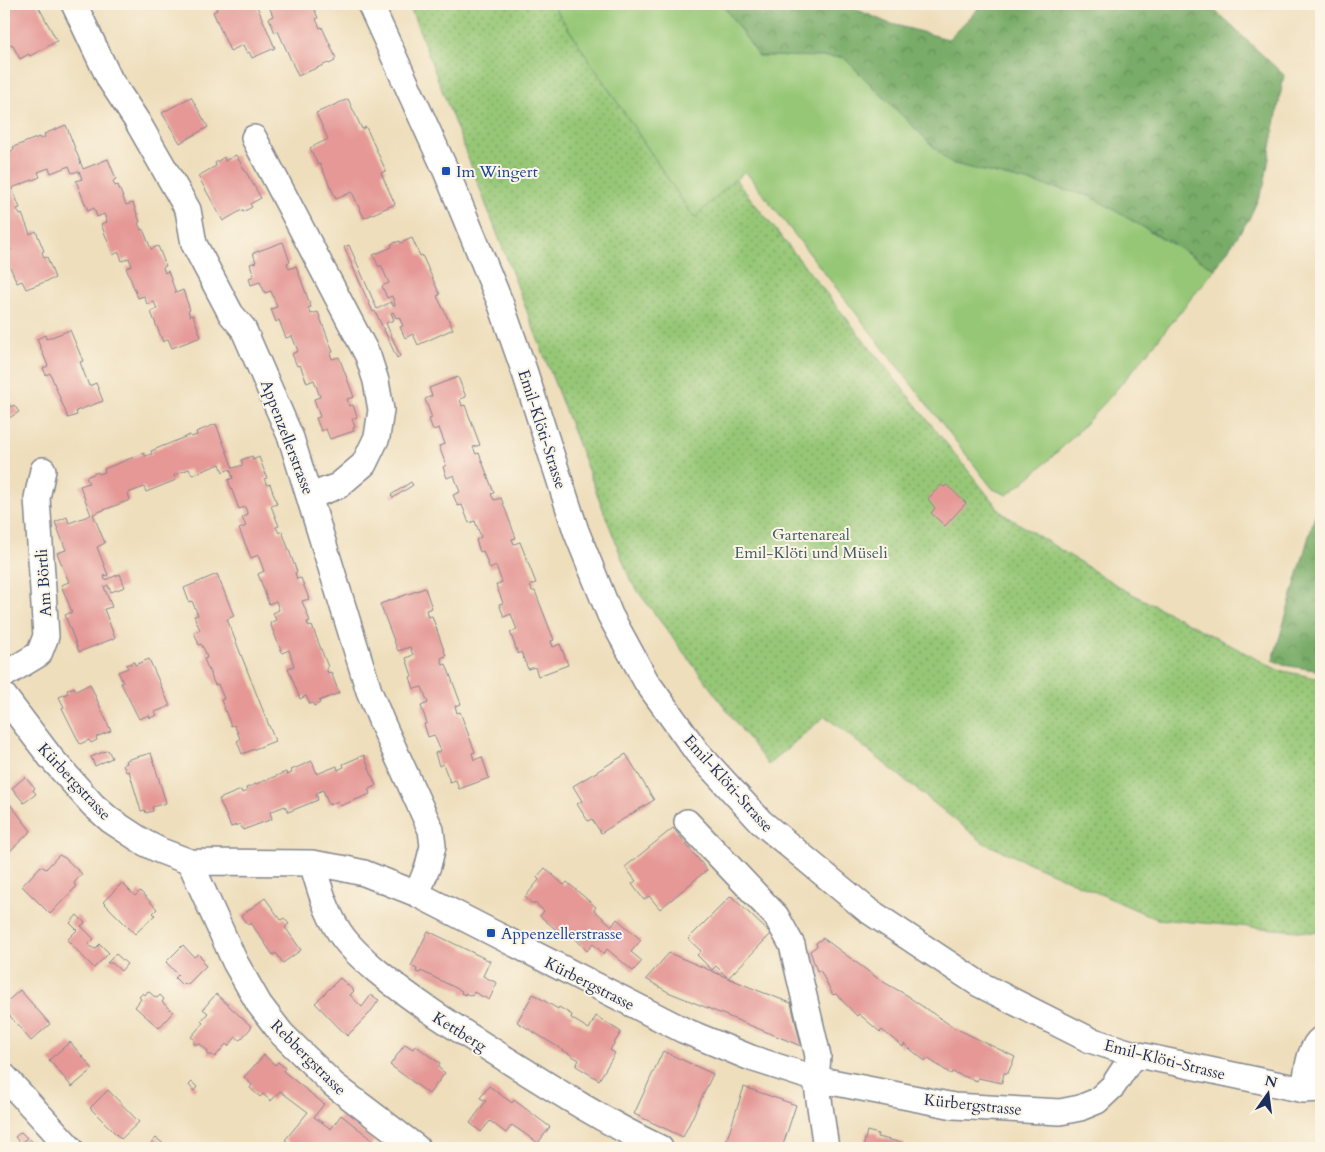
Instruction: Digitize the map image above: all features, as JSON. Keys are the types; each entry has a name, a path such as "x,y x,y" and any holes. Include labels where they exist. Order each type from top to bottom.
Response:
{"street":[{"name":"Appenzellerstrasse","path":"74,4 110,80 137,121 188,210 194,244 231,314 243,328 291,438 369,690 382,725 431,830 433,846 428,866 417,894"},
{"name":"Emil-Klöti-Strasse","path":"370,4 446,171 500,302 576,531 610,615 646,681 697,752 760,822 866,909 979,984 1090,1040 1134,1054 1312,1090"},
{"path":"254,138 368,356 376,381 381,410 377,437 364,464 338,486 310,496"},
{"name":"Am Börtli","path":"4,675 39,654 46,636 37,498 43,470"},
{"name":"Kürbergstrasse","path":"4,696 51,758 104,815 144,843 190,862 312,863 364,873 417,894 683,1030 751,1058 816,1078 954,1106 1060,1112 1080,1108 1097,1101 1113,1086 1134,1054"},
{"path":"687,822 776,916 792,945 818,1056 816,1078 826,1148"},
{"name":"Rebbergstrasse","path":"190,862 235,962 259,1004 282,1034 334,1085 417,1148"},
{"name":"Kettberg","path":"312,863 323,900 340,934 356,953 389,981 426,1009 558,1092 626,1132 660,1148"},
{"path":"1312,1090 1312,1054 1316,1043 1321,1039"},
{"path":"4,1076 70,1148"}],"green space":[{"name":"Gartenareal Emil-Klöti und Müseli","path":"409,4 552,4 694,218 735,179 1002,513 1121,588 1278,670 1321,679 1321,933 1157,919 984,843 825,716 768,765 631,582"},
{"path":"552,4 722,4 759,56 843,57 950,163 1090,196 1215,269 1092,417 1037,471 1007,495 993,489 745,171 694,218"},
{"path":"722,4 844,4 888,23 948,39 983,4 1208,4 1284,75 1264,186 1249,219 1215,269 1090,196 950,163 843,57 759,56"},
{"path":"1320,498 1321,671 1283,665 1273,660"}],"building":[{"path":"4,4 37,4 57,41 30,56 29,54 20,59 12,44 7,47 4,41"},
{"path":"214,4 256,4 275,48 252,58 243,45 230,51 213,12 217,10"},
{"path":"268,4 312,4 320,28 322,27 336,58 334,59 335,61 298,76 278,31 275,33 269,18 273,16"},
{"path":"191,97 208,127 180,143 162,113"},
{"path":"348,99 362,129 366,127 386,171 381,173 395,204 364,218 352,192 336,199 320,164 318,165 310,148 328,139 316,113"},
{"path":"66,125 83,169 108,159 116,179 113,181 115,186 118,185 126,205 133,203 140,222 138,223 141,230 143,229 151,249 158,246 166,266 163,267 165,273 168,271 176,293 183,290 190,310 188,311 190,316 193,315 201,337 172,348 168,339 163,342 151,312 157,309 154,302 147,304 144,296 138,298 126,268 132,266 129,258 122,261 119,252 113,255 101,224 107,222 104,214 97,217 94,208 88,211 76,181 82,179 79,171 72,173 69,166 51,173 49,168 38,172 40,177 12,188 20,208 17,209 20,215 22,214 30,234 36,231 44,251 42,252 44,258 47,257 55,278 26,289 22,281 17,283 4,253 11,250 8,243 4,244 4,151 14,150 13,147 39,137 40,139 45,137 44,134"},
{"path":"236,155 261,198 250,204 252,207 243,212 242,210 223,221 198,176 216,166 215,163 224,157 225,161"},
{"path":"412,238 420,256 422,255 440,295 437,296 453,329 418,345 413,334 405,338 400,327 403,326 399,317 396,318 393,312 391,313 394,320 386,323 400,356 397,358 375,311 373,312 344,247 349,245 377,309 391,302 393,306 395,305 392,296 387,298 382,286 389,283 381,265 379,267 373,255 392,247 391,244 400,241 401,243"},
{"path":"283,242 290,262 287,263 289,269 296,266 311,307 308,308 311,314 318,312 333,352 330,353 332,359 339,357 354,397 347,399 349,406 353,405 357,417 352,419 355,427 353,428 354,431 330,439 326,429 321,431 316,418 320,417 314,399 320,397 314,380 307,383 300,365 297,366 292,354 298,351 292,336 286,338 279,320 276,322 271,309 277,307 271,291 265,293 260,282 251,285 249,278 254,276 250,264 256,262 253,253"},
{"path":"70,330 83,361 80,362 89,386 96,383 103,401 76,411 77,415 68,418 50,373 46,375 43,368 48,366 37,339 45,335 46,339"},
{"path":"458,377 466,397 460,399 462,406 465,405 480,445 473,447 476,454 479,453 494,493 491,494 494,500 501,498 516,538 512,539 514,544 520,542 536,583 530,585 532,591 535,591 554,640 551,641 553,647 560,644 568,665 538,676 535,667 528,669 521,652 518,654 510,632 517,630 511,614 504,617 499,604 503,603 496,585 502,582 496,566 490,569 483,551 480,552 476,540 481,537 475,521 469,523 462,505 458,506 453,495 460,492 454,475 447,478 443,467 446,465 439,446 445,444 439,428 433,430 429,419 432,418 425,399 432,396 429,388"},
{"path":"4,395 11,407 14,405 19,412 9,418 4,413"},
{"path":"216,424 233,468 243,465 241,460 252,456 253,460 259,457 267,478 264,479 267,485 270,484 277,504 271,506 279,526 276,527 279,533 282,531 297,572 295,573 297,579 301,578 309,599 302,601 310,621 307,622 309,627 312,626 328,667 326,668 328,673 331,672 339,693 319,701 320,703 314,706 313,703 310,704 306,696 300,699 288,668 294,666 289,650 282,653 270,623 276,620 273,613 279,610 276,601 269,604 258,574 264,571 258,555 251,558 239,529 246,526 242,518 248,515 245,507 239,509 228,480 233,478 230,469 223,472 220,464 192,475 189,469 174,475 176,480 146,492 144,487 128,493 130,500 93,514 105,543 97,547 108,575 104,576 105,580 120,574 125,587 111,592 108,585 104,587 112,607 104,609 115,638 79,652 65,615 72,612 61,585 69,582 57,553 66,550 55,522 67,517 69,523 91,515 80,486 89,483 86,477 98,472 99,474 105,472 104,469 144,453 145,456 152,454 151,451 190,435 191,437 197,435 196,432"},
{"path":"411,482 413,485 393,498 391,495"},
{"path":"941,485 944,487 947,485 966,503 945,526 931,513 935,508 928,499"},
{"path":"217,574 234,616 227,619 275,741 242,754 237,741 240,739 237,731 234,725 231,726 221,700 224,699 218,684 215,685 204,659 207,658 205,651 201,644 199,645 194,632 200,630 194,616 198,615 192,601 189,602 184,588"},
{"path":"425,588 432,608 426,610 428,617 432,616 446,656 441,658 443,665 446,664 461,704 455,706 457,713 460,712 475,752 472,753 474,760 482,757 489,778 459,789 456,780 450,782 443,764 439,766 435,753 441,751 434,735 428,737 424,724 427,723 421,706 428,703 422,687 414,689 410,677 412,676 406,658 413,655 410,647 398,651 380,604"},
{"path":"149,659 170,706 155,712 157,715 150,718 149,715 139,719 121,683 123,682 118,672 128,668 126,665 134,662 135,665"},
{"path":"90,684 111,731 96,737 97,740 91,743 89,740 80,744 62,708 64,707 59,697 68,693 67,690 74,687 76,691"},
{"path":"108,750 112,758 95,766 91,757"},
{"path":"151,753 166,803 152,807 153,811 146,813 145,810 141,811 129,771 126,772 123,765 127,763 126,760"},
{"path":"626,754 654,800 601,833 592,819 588,821 577,804 582,801 573,786"},
{"path":"364,755 376,786 368,789 370,794 340,806 338,801 329,805 323,790 316,793 318,800 288,812 285,806 270,812 272,819 243,830 240,824 231,827 219,799 241,790 242,793 247,791 246,788 286,772 287,775 292,773 291,770 312,761 317,774 337,766 338,770 344,767 343,764"},
{"path":"25,777 35,788 33,790 36,794 24,803 12,788"},
{"path":"10,804 31,831 7,854 4,854 4,809"},
{"path":"673,828 707,870 660,909 649,896 644,900 632,884 636,881 625,867"},
{"path":"59,855 65,858 82,874 74,883 76,887 50,914 22,886 41,866 46,869"},
{"path":"545,868 564,885 567,882 596,907 594,910 612,926 617,919 641,940 631,952 642,961 633,971 607,949 604,954 593,944 587,951 571,934 567,939 540,916 544,911 525,897 539,880 537,877"},
{"path":"122,883 135,896 140,891 157,909 153,913 155,915 135,934 103,902"},
{"path":"731,896 771,934 728,978 716,966 712,970 697,955 701,951 688,939"},
{"path":"265,898 281,920 284,918 289,924 285,927 301,950 283,963 276,953 273,955 251,923 248,925 241,916"},
{"path":"77,915 85,923 81,926 94,939 89,946 95,949 100,944 109,953 94,968 67,940 77,930 70,923"},
{"path":"428,931 490,961 483,976 497,983 489,1000 474,992 472,996 465,993 465,995 461,993 462,991 421,971 420,973 416,972 417,969 411,966"},
{"path":"823,938 880,980 910,997 953,1027 1015,1057 1008,1073 1004,1073 1002,1083 978,1078 977,1081 952,1072 951,1074 927,1058 925,1061 904,1044 903,1047 882,1030 880,1032 859,1014 857,1016 836,994 833,995 820,970 817,971 810,951"},
{"path":"183,945 194,957 198,954 204,960 202,962 206,966 187,985 185,983 182,985 175,978 178,975 166,962"},
{"path":"669,953 791,1003 801,1046 668,992 646,979"},
{"path":"116,954 127,964 121,971 112,963 107,963"},
{"path":"340,978 354,991 350,995 362,1007 371,995 379,1000 369,1014 347,1036 315,1003"},
{"path":"20,990 50,1024 31,1041 4,1009 4,1004"},
{"path":"148,991 157,998 160,995 164,999 162,1002 173,1012 159,1028 135,1007 141,999 139,997 143,993 145,995"},
{"path":"216,994 252,1027 240,1040 236,1037 228,1046 226,1044 215,1057 207,1055 208,1051 200,1044 194,1044 194,1039 191,1037 203,1023 201,1021 208,1013 203,1009"},
{"path":"533,994 572,1015 571,1018 589,1029 596,1016 621,1032 610,1050 615,1053 599,1080 576,1066 579,1060 517,1022"},
{"path":"70,1042 93,1069 72,1087 49,1060"},
{"path":"405,1044 413,1049 415,1045 440,1063 438,1067 445,1073 429,1094 390,1065"},
{"path":"663,1051 713,1074 683,1137 634,1114"},
{"path":"264,1055 275,1065 278,1062 285,1068 283,1071 324,1104 314,1117 331,1129 341,1115 374,1141 369,1148 297,1148 285,1140 308,1112 280,1091 271,1101 263,1094 260,1097 250,1088 252,1085 244,1077"},
{"path":"192,1082 197,1087 194,1091 189,1085"},
{"path":"489,1086 512,1103 514,1100 550,1127 538,1143 512,1125 506,1133 490,1121 481,1132 470,1123 486,1101 480,1098"},
{"path":"744,1087 796,1105 782,1148 724,1148"},
{"path":"108,1090 139,1122 121,1139 90,1108"},
{"path":"867,1131 878,1134 877,1137 904,1143 903,1148 863,1148"},
{"path":"21,1132 27,1138 20,1143 15,1137"},
{"path":"156,1138 169,1148 147,1148"},
{"path":"30,1139 37,1148 19,1148"}],"place":[{"name":"Im Wingert","path":"446,171"},
{"name":"Appenzellerstrasse","path":"491,933"}]}
